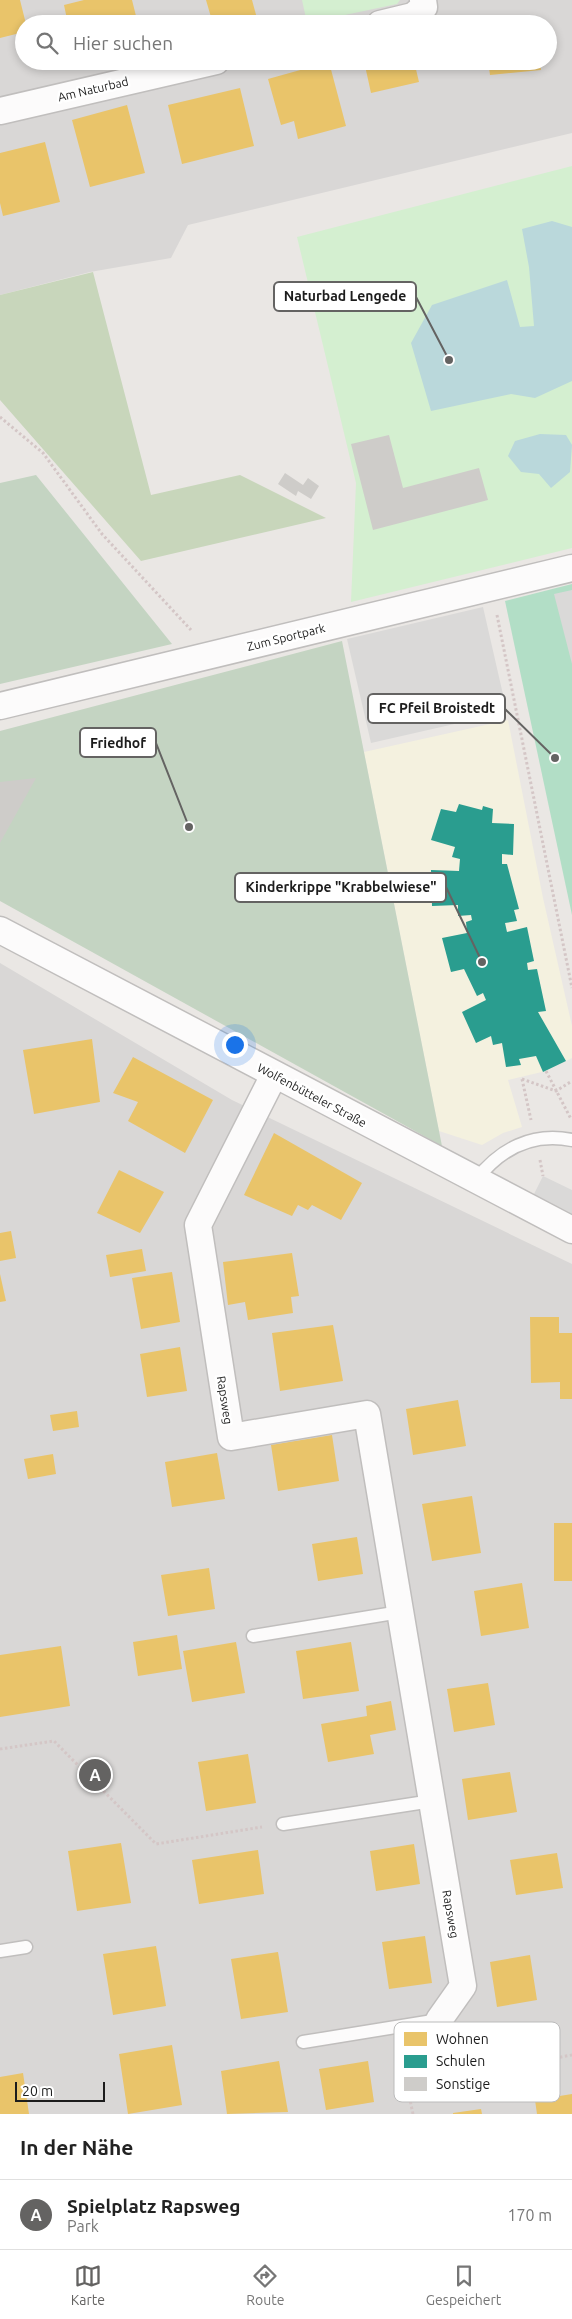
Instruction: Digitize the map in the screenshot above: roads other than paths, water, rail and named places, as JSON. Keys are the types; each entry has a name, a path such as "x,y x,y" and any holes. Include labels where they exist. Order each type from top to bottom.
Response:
{"street":[{"path":"414,15 424,7 423,0"},
{"name":"Am Naturbad","path":"0,111 177,70"},
{"name":"Zum Sportpark","path":"0,706 572,568"},
{"name":"Wolfenbütteler Straße","path":"0,930 572,1230"},
{"name":"Rapsweg","path":"274,1075 198,1225 231,1437 367,1414 463,1986 445,2022"}],"lane":[{"path":"476,1180 488,1164 503,1152 521,1143 540,1138 572,1140"},
{"path":"253,1636 400,1612"},
{"path":"283,1824 432,1801"},
{"path":"0,1951 26,1947"},
{"path":"303,2042 394,2035"}],"water":[{"path":"552,221 572,227 572,381 535,398 511,394 431,411 411,343 432,305 507,280 520,327 534,326 529,267 522,229"},
{"path":"540,434 566,435 572,445 570,472 551,488 539,474 521,472 508,456 515,441"}],"place":[{"name":"Naturbad Lengede","path":"449,360"},
{"name":"FC Pfeil Broistedt","path":"555,758"},
{"name":"Friedhof","path":"189,827"},
{"name":"Kinderkrippe \"Krabbelwiese\"","path":"482,962"},
{"name":"Spielplatz Rapsweg","path":"95,1775"}]}
